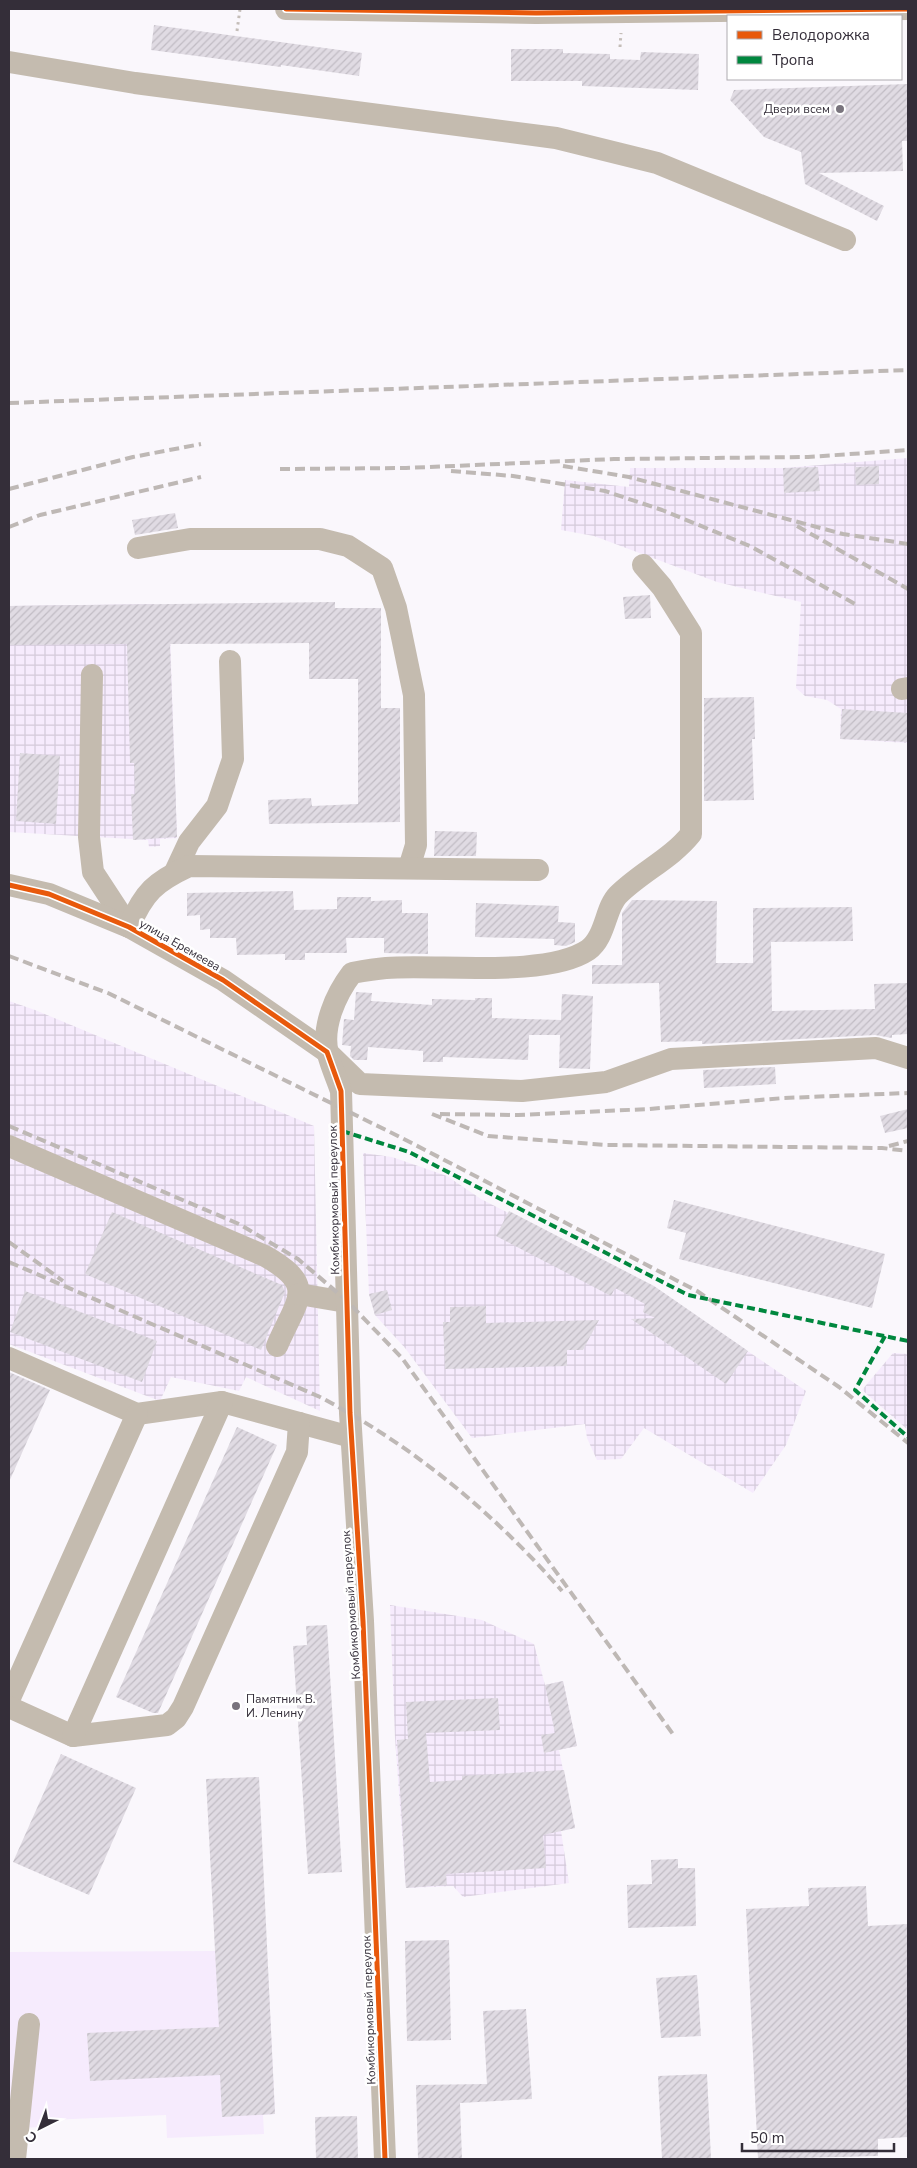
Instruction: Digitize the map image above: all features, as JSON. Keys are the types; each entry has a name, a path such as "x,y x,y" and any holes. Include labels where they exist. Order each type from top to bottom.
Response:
{"street":[{"path":"286,9 536,11 908,10"},
{"path":"9,62 135,84 556,138 657,163 845,240"},
{"path":"138,548 190,540 320,538 348,546 382,568 396,608 414,695 416,845 409,868"},
{"path":"327,1052 327,1028 339,990 352,973 385,968 526,966 563,961 589,949 606,925 614,899 648,869 680,848 691,834 691,633 662,587 643,565"},
{"path":"175,872 189,842 217,806 233,759 230,661"},
{"path":"92,675 89,837 93,872 129,927"},
{"path":"129,927 139,904 161,879 189,866 538,870"},
{"name":"улица Еремеева","path":"9,885 49,894 129,927 223,980 327,1052 360,1084 522,1091 606,1082 671,1059 876,1048 908,1058"},
{"name":"Комбикормовый переулок","path":"327,1052 341,1091 351,1437 364,1621 385,2159"},
{"path":"9,1146 265,1256 287,1269 297,1281 300,1294 277,1346"},
{"path":"300,1294 346,1302"},
{"path":"9,1358 137,1414 222,1402 351,1437"},
{"path":"73,1736 222,1402"},
{"path":"9,1700 137,1414"},
{"path":"9,1707 73,1736 153,1728 167,1725 176,1718 184,1707 297,1452 299,1423"},
{"path":"15,2159 29,2024"}],"path":[{"path":"237,31 240,9"}],"shaded area":[{"path":"908,458 908,743 840,739 841,709 827,700 805,696 796,688 801,602 717,582 594,536 561,530 565,480 629,487 630,468 783,468"},
{"path":"154,604 154,632 170,633 177,838 160,839 160,846 149,847 148,840 9,832 9,606"},
{"path":"9,1001 35,1010 314,1126 320,1411 246,1377 239,1391 171,1377 160,1401 9,1344"},
{"path":"363,1153 392,1157 447,1176 481,1199 656,1288 806,1391 786,1445 753,1493 644,1428 621,1459 597,1460 587,1438 585,1424 472,1438 405,1348 375,1315 369,1294"},
{"path":"893,1353 908,1354 908,1430 862,1390"},
{"path":"390,1605 482,1620 534,1644 545,1685 563,1681 577,1746 559,1750 575,1828 561,1831 569,1883 463,1897 453,1886 406,1888 395,1738"},
{"path":"256,1948 268,1973 275,2114 263,2115 264,2134 167,2138 166,2115 49,2120 49,2127 9,2128 9,1952 215,1951"}],"building":[{"path":"154,25 362,53 359,76 151,50"},
{"path":"511,49 563,49 563,53 610,54 610,59 640,60 641,52 699,54 698,90 582,86 582,81 511,81"},
{"path":"908,84 908,141 902,141 903,171 819,173 884,206 877,221 805,184 801,152 764,137 730,100 734,90"},
{"path":"879,466 879,484 856,485 855,467"},
{"path":"818,467 820,491 784,493 783,468"},
{"path":"175,513 178,528 135,535 132,520"},
{"path":"650,595 651,618 625,619 623,597"},
{"path":"335,602 335,608 381,608 381,708 400,708 400,822 269,824 268,800 311,798 312,806 358,804 358,679 309,679 309,643 170,644 177,837 133,840 131,794 135,794 134,763 130,763 127,644 9,645 9,606"},
{"path":"754,697 755,739 752,739 754,800 704,801 704,698"},
{"path":"842,709 908,713 908,742 840,739"},
{"path":"20,753 60,756 56,824 16,821"},
{"path":"435,831 477,832 476,856 434,856"},
{"path":"293,891 294,910 337,909 337,897 371,897 371,901 402,900 402,913 428,913 428,954 384,953 384,938 346,938 347,953 305,953 305,960 285,960 285,954 237,955 236,938 210,938 210,929 200,930 200,915 187,916 187,893"},
{"path":"632,900 717,901 716,963 753,963 753,908 852,907 853,941 771,942 772,1011 875,1009 874,984 908,983 908,1034 892,1035 892,1038 875,1035 702,1044 702,1041 661,1042 659,983 592,984 592,965 622,965 622,913"},
{"path":"476,903 559,906 558,922 575,923 575,942 566,946 554,945 554,939 475,937"},
{"path":"356,992 372,993 371,1001 432,1005 432,999 475,1000 475,998 492,998 492,1018 561,1020 562,994 593,996 590,1069 559,1068 560,1035 529,1035 528,1060 443,1057 443,1062 423,1062 423,1051 368,1047 367,1060 354,1060 350,1056 351,1046 342,1045 344,1019 354,1020"},
{"path":"775,1067 776,1084 704,1088 703,1070"},
{"path":"908,1109 908,1128 885,1133 880,1116"},
{"path":"674,1200 885,1254 872,1308 679,1259 686,1233 667,1228"},
{"path":"509,1211 654,1286 748,1351 726,1384 631,1319 655,1318 643,1312 645,1304 615,1288 611,1296 496,1236"},
{"path":"112,1212 282,1285 285,1292 261,1350 85,1274"},
{"path":"387,1290 392,1310 375,1315 369,1294"},
{"path":"25,1291 157,1341 142,1382 10,1332"},
{"path":"486,1306 486,1323 599,1320 583,1350 567,1350 567,1366 445,1369 443,1322 450,1322 450,1307"},
{"path":"9,1372 50,1390 9,1482"},
{"path":"237,1427 277,1445 158,1713 153,1713 116,1697"},
{"path":"327,1625 342,1872 308,1874 293,1646 307,1645 306,1626"},
{"path":"563,1681 577,1746 544,1753 541,1735 555,1733 545,1685"},
{"path":"498,1698 500,1730 426,1733 430,1782 462,1780 462,1776 564,1770 575,1828 543,1835 546,1868 446,1874 447,1885 406,1888 397,1740 408,1739 406,1702"},
{"path":"61,1754 136,1788 89,1895 13,1862"},
{"path":"259,1777 275,2114 222,2117 220,2075 90,2081 87,2033 219,2027 206,1779"},
{"path":"678,1859 678,1868 695,1868 696,1926 628,1928 627,1885 652,1884 651,1860"},
{"path":"866,1886 868,1926 908,1924 908,2137 878,2139 878,2156 758,2159 746,1909 809,1906 808,1888"},
{"path":"449,1940 451,2040 407,2041 405,1941"},
{"path":"697,1975 701,2036 661,2038 656,1978"},
{"path":"526,2009 532,2099 460,2103 462,2159 418,2159 416,2085 487,2084 483,2011"},
{"path":"707,2074 711,2159 662,2159 658,2076"},
{"path":"357,2116 358,2159 316,2159 315,2117"}],"railway":[{"path":"9,403 908,370"},
{"path":"9,489 133,457 201,444"},
{"path":"280,469 406,468 614,459 808,457 908,450"},
{"path":"563,466 629,477 843,534 908,544"},
{"path":"451,471 513,476 605,491 662,510 750,546 857,605"},
{"path":"9,527 40,515 201,477"},
{"path":"797,526 908,589"},
{"path":"9,956 108,993 400,1137 697,1291 839,1387 908,1443"},
{"path":"440,1114 518,1115 649,1109 784,1098 908,1093"},
{"path":"432,1114 488,1136 607,1145 882,1148 908,1151"},
{"path":"9,1126 239,1224 298,1259 346,1300 402,1358 675,1737"},
{"path":"889,1146 908,1141"},
{"path":"9,1242 63,1281"},
{"path":"9,1262 320,1397 354,1416 419,1459 480,1508 536,1562 562,1591"}],"marked path":[{"path":"342,1131 409,1152 688,1295 908,1341"},
{"path":"885,1336 855,1390 908,1437"}],"cycle path":[{"path":"286,9 536,13 908,9"},
{"path":"9,885 49,894 129,927 223,980 327,1052 341,1091 350,1413 363,1621 385,2159"}],"place":[{"name":"Двери всем","path":"840,109"},
{"name":"Памятник В. И. Ленину","path":"236,1706"}]}
